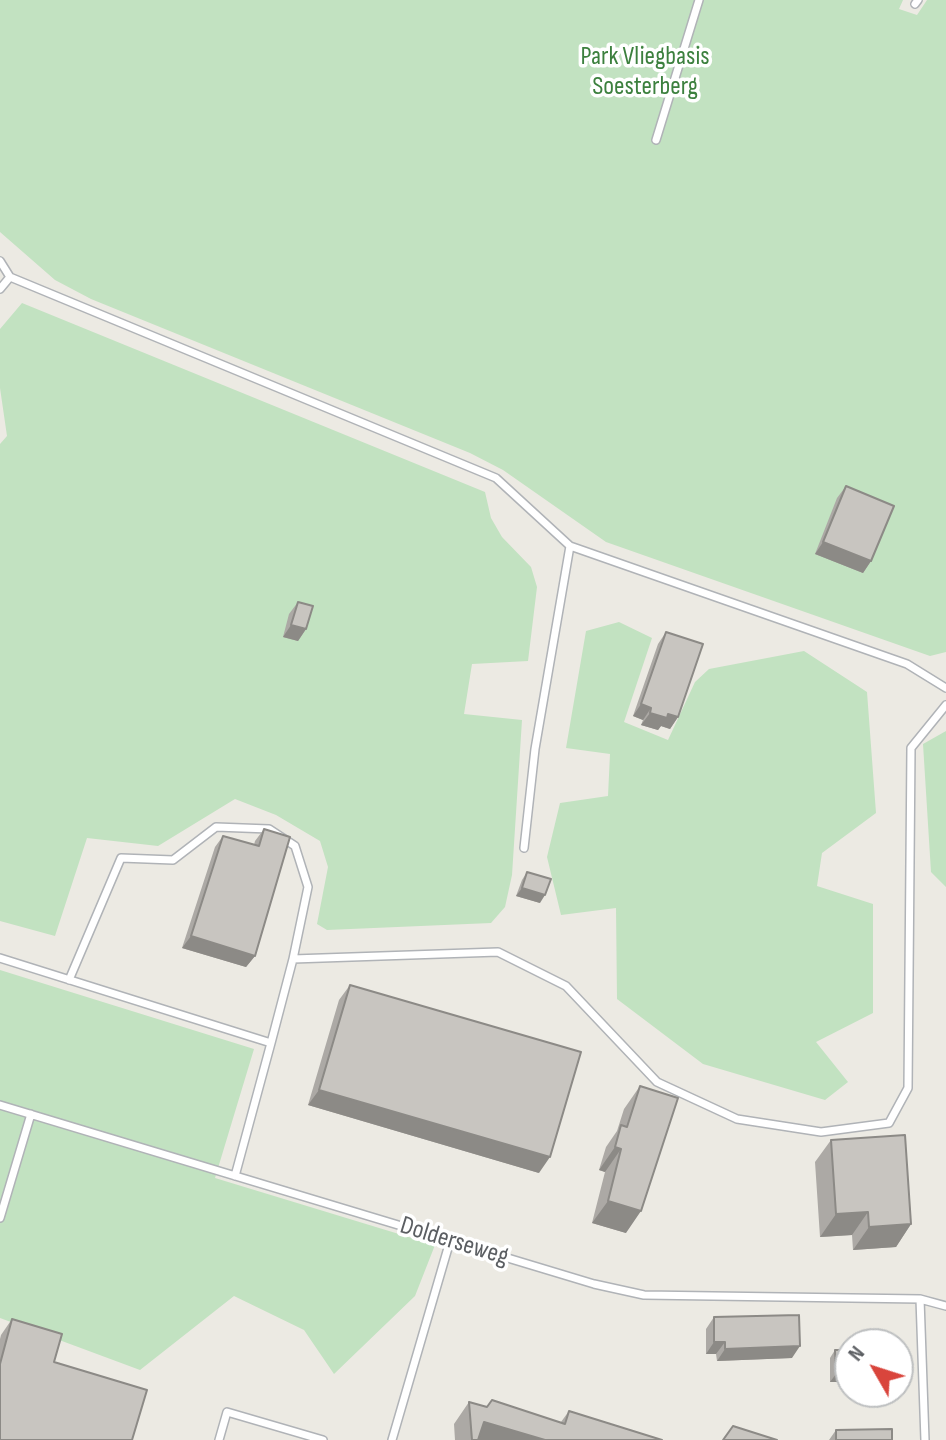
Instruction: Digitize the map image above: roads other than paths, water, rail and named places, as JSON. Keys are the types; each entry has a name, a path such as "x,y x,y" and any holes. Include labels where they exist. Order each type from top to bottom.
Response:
{"lane":[{"path":"656,140 699,0"},
{"path":"0,261 10,277 496,478 570,546 907,664 946,688"},
{"path":"0,289 10,277"},
{"path":"524,848 535,749 570,546"},
{"path":"293,959 498,952 566,986 657,1082 737,1119 821,1132 889,1123 908,1088 911,748 946,705"},
{"path":"69,980 121,858 173,860 216,827 269,829 295,846 308,887 293,959 235,1176"},
{"path":"0,958 271,1043"},
{"name":"Dolderseweg","path":"0,1105 450,1241 644,1295 920,1299 946,1306"},
{"path":"0,1218 31,1114"},
{"path":"392,1440 450,1241"},
{"path":"920,1299 925,1440"},
{"path":"219,1440 227,1412 323,1440"}],"park label":[{"name":"Park Vliegbasis Soesterberg","path":"645,72"}]}
